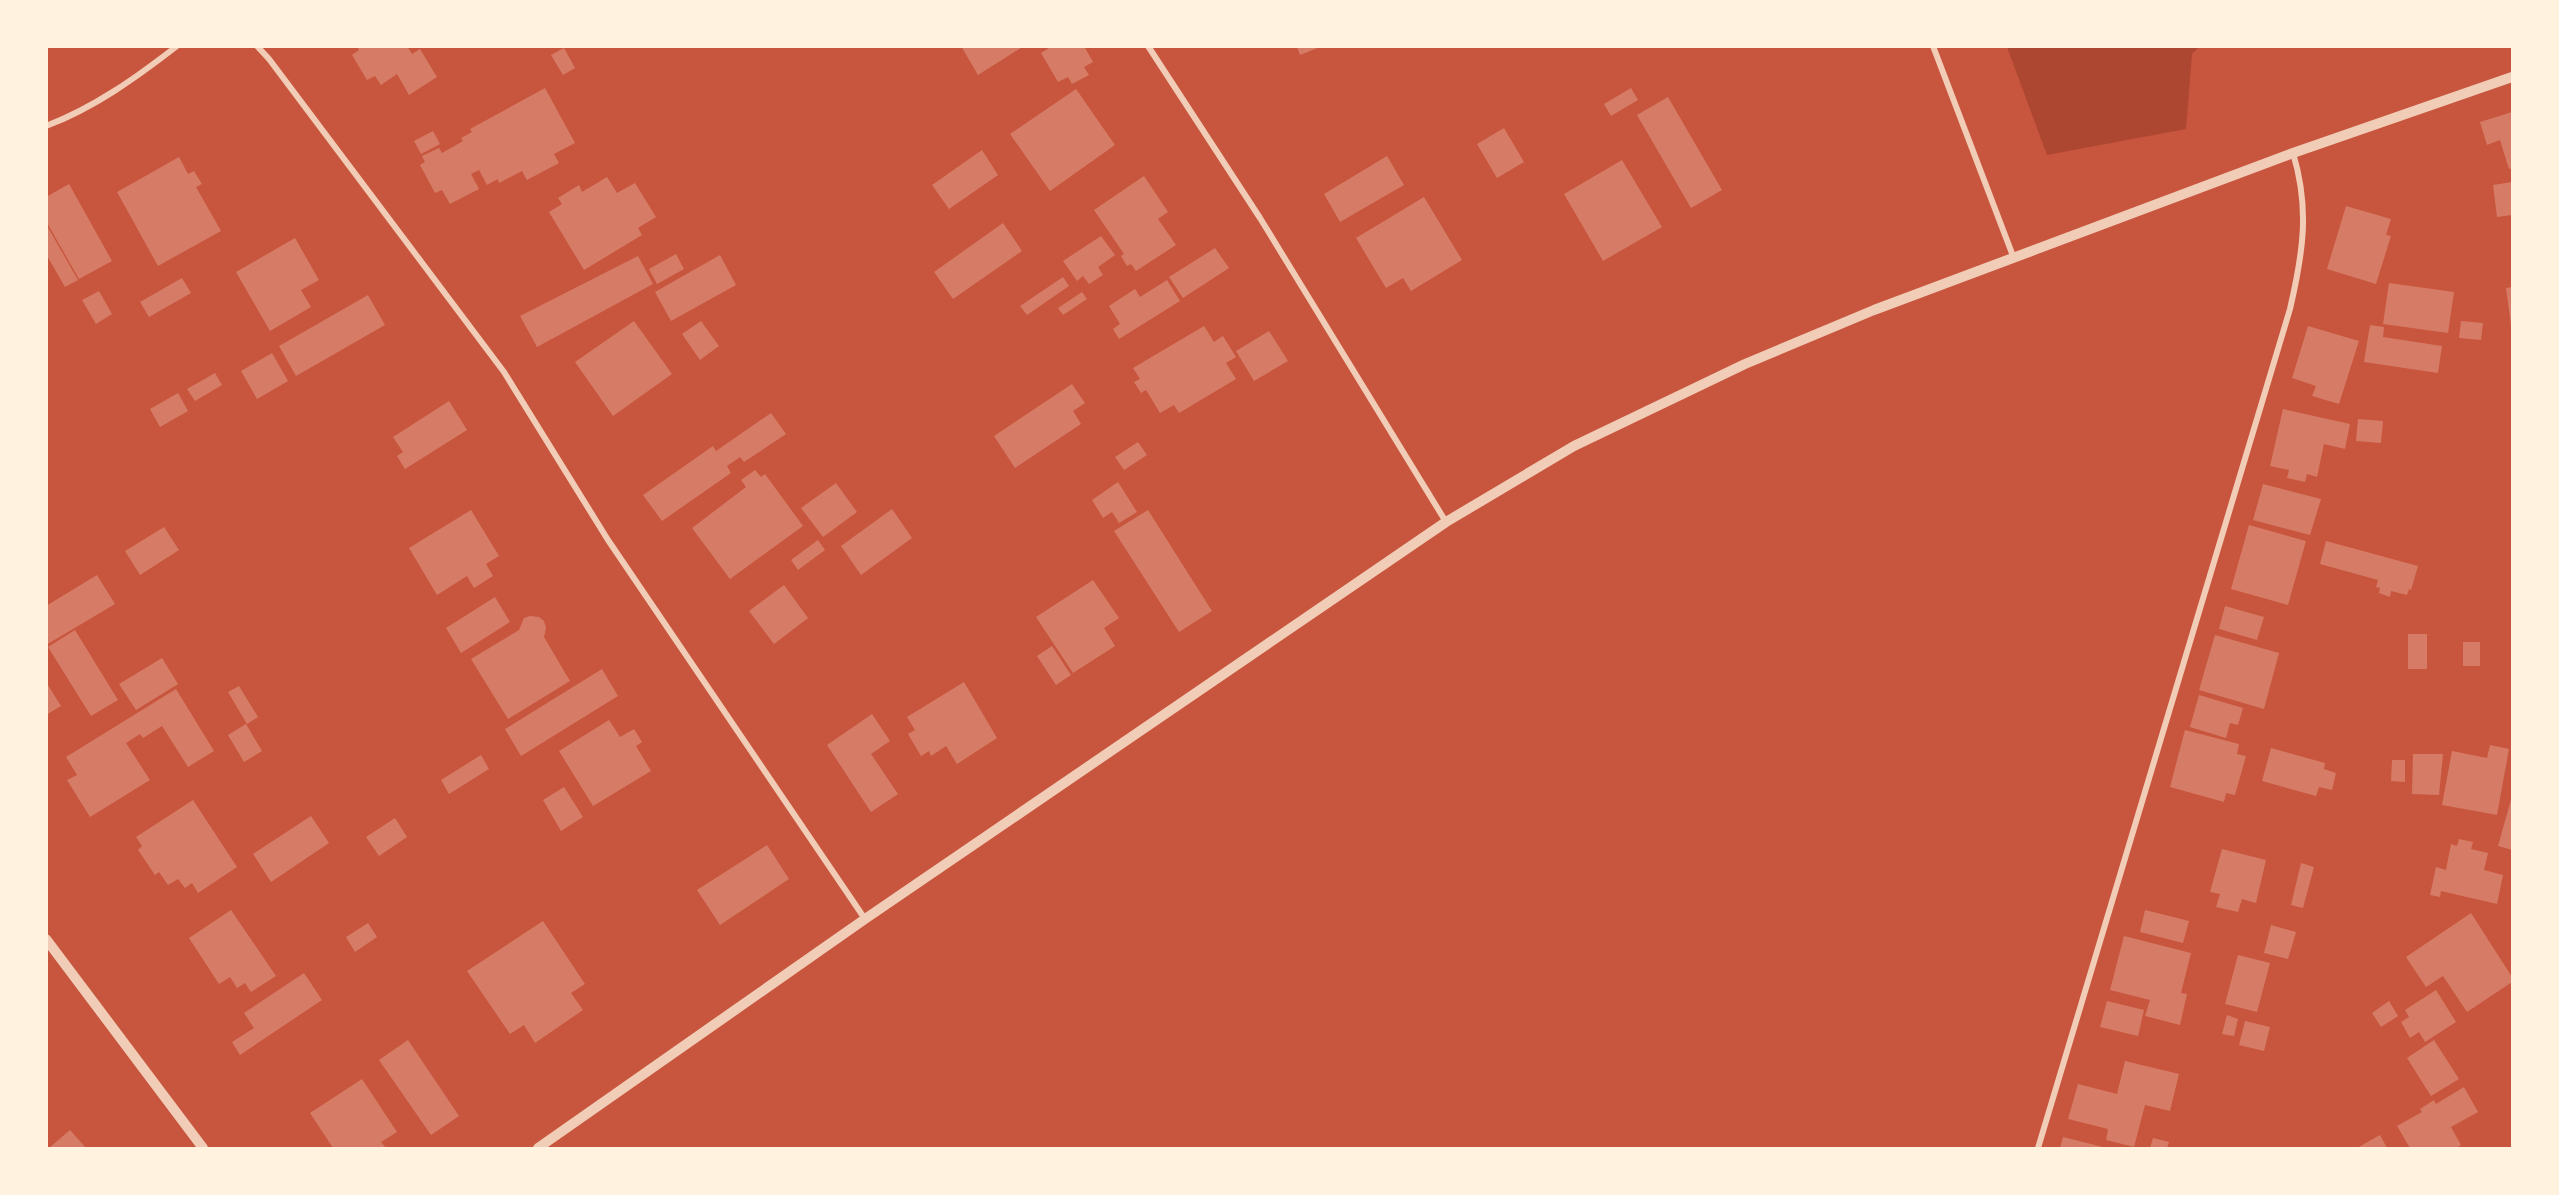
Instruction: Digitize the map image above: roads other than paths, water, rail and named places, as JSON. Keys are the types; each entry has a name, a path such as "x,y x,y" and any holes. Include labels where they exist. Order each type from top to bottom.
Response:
{"street":[{"path":"46,126 65,119 128,82 177,46"},
{"path":"257,46 282,76 504,372 608,540 865,919"},
{"path":"1148,46 1266,228 1446,522"},
{"path":"1933,46 2013,256"},
{"path":"538,1149 865,919 1446,522 1574,446 1654,406 1874,309 2293,153 2512,77"},
{"path":"2038,1149 2290,309 2299,271 2305,217 2304,196 2293,153"},
{"path":"46,939 203,1149"}]}
